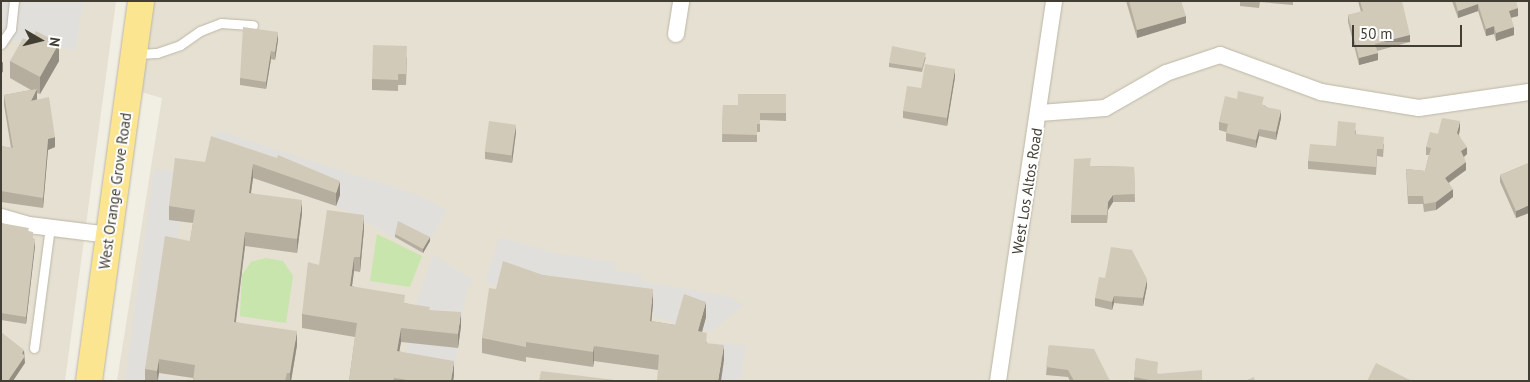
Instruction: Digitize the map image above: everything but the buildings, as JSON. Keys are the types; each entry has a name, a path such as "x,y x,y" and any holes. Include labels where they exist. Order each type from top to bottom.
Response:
{"main road":[{"name":"West Orange Grove Road","path":"89,381 141,1"}],"street":[{"path":"676,34 681,1"},
{"name":"West Los Altos Road","path":"998,381 1040,113 1054,1"},
{"path":"1040,113 1105,108 1166,73 1220,56 1321,92 1419,108 1529,92"},
{"path":"1,217 50,227 109,234"}],"lane":[{"path":"1,44 10,29 14,1"},
{"path":"133,54 157,53 180,45 200,31 221,23 253,25"},
{"path":"34,348 50,227"}],"shaded area":[{"path":"1,1 116,1 65,381 1,381"},
{"path":"1,1 83,1 76,50 1,39"},
{"path":"153,1 1529,1 1529,381 117,381 162,98 141,92"},
{"path":"216,130 415,194 447,210 423,253 339,207 208,163"},
{"path":"154,169 187,173 159,376 193,381 125,381"},
{"path":"499,237 555,253 615,262 616,271 642,274 641,281 731,297 743,306 711,332 651,316 498,287 485,282"},
{"path":"433,255 474,280 466,292 453,381 404,381 412,316"},
{"path":"715,342 746,346 741,381 710,381"}],"green space":[{"path":"377,234 422,256 410,287 370,281"},
{"path":"266,258 283,261 293,276 286,323 240,316 242,275 251,262"}]}
